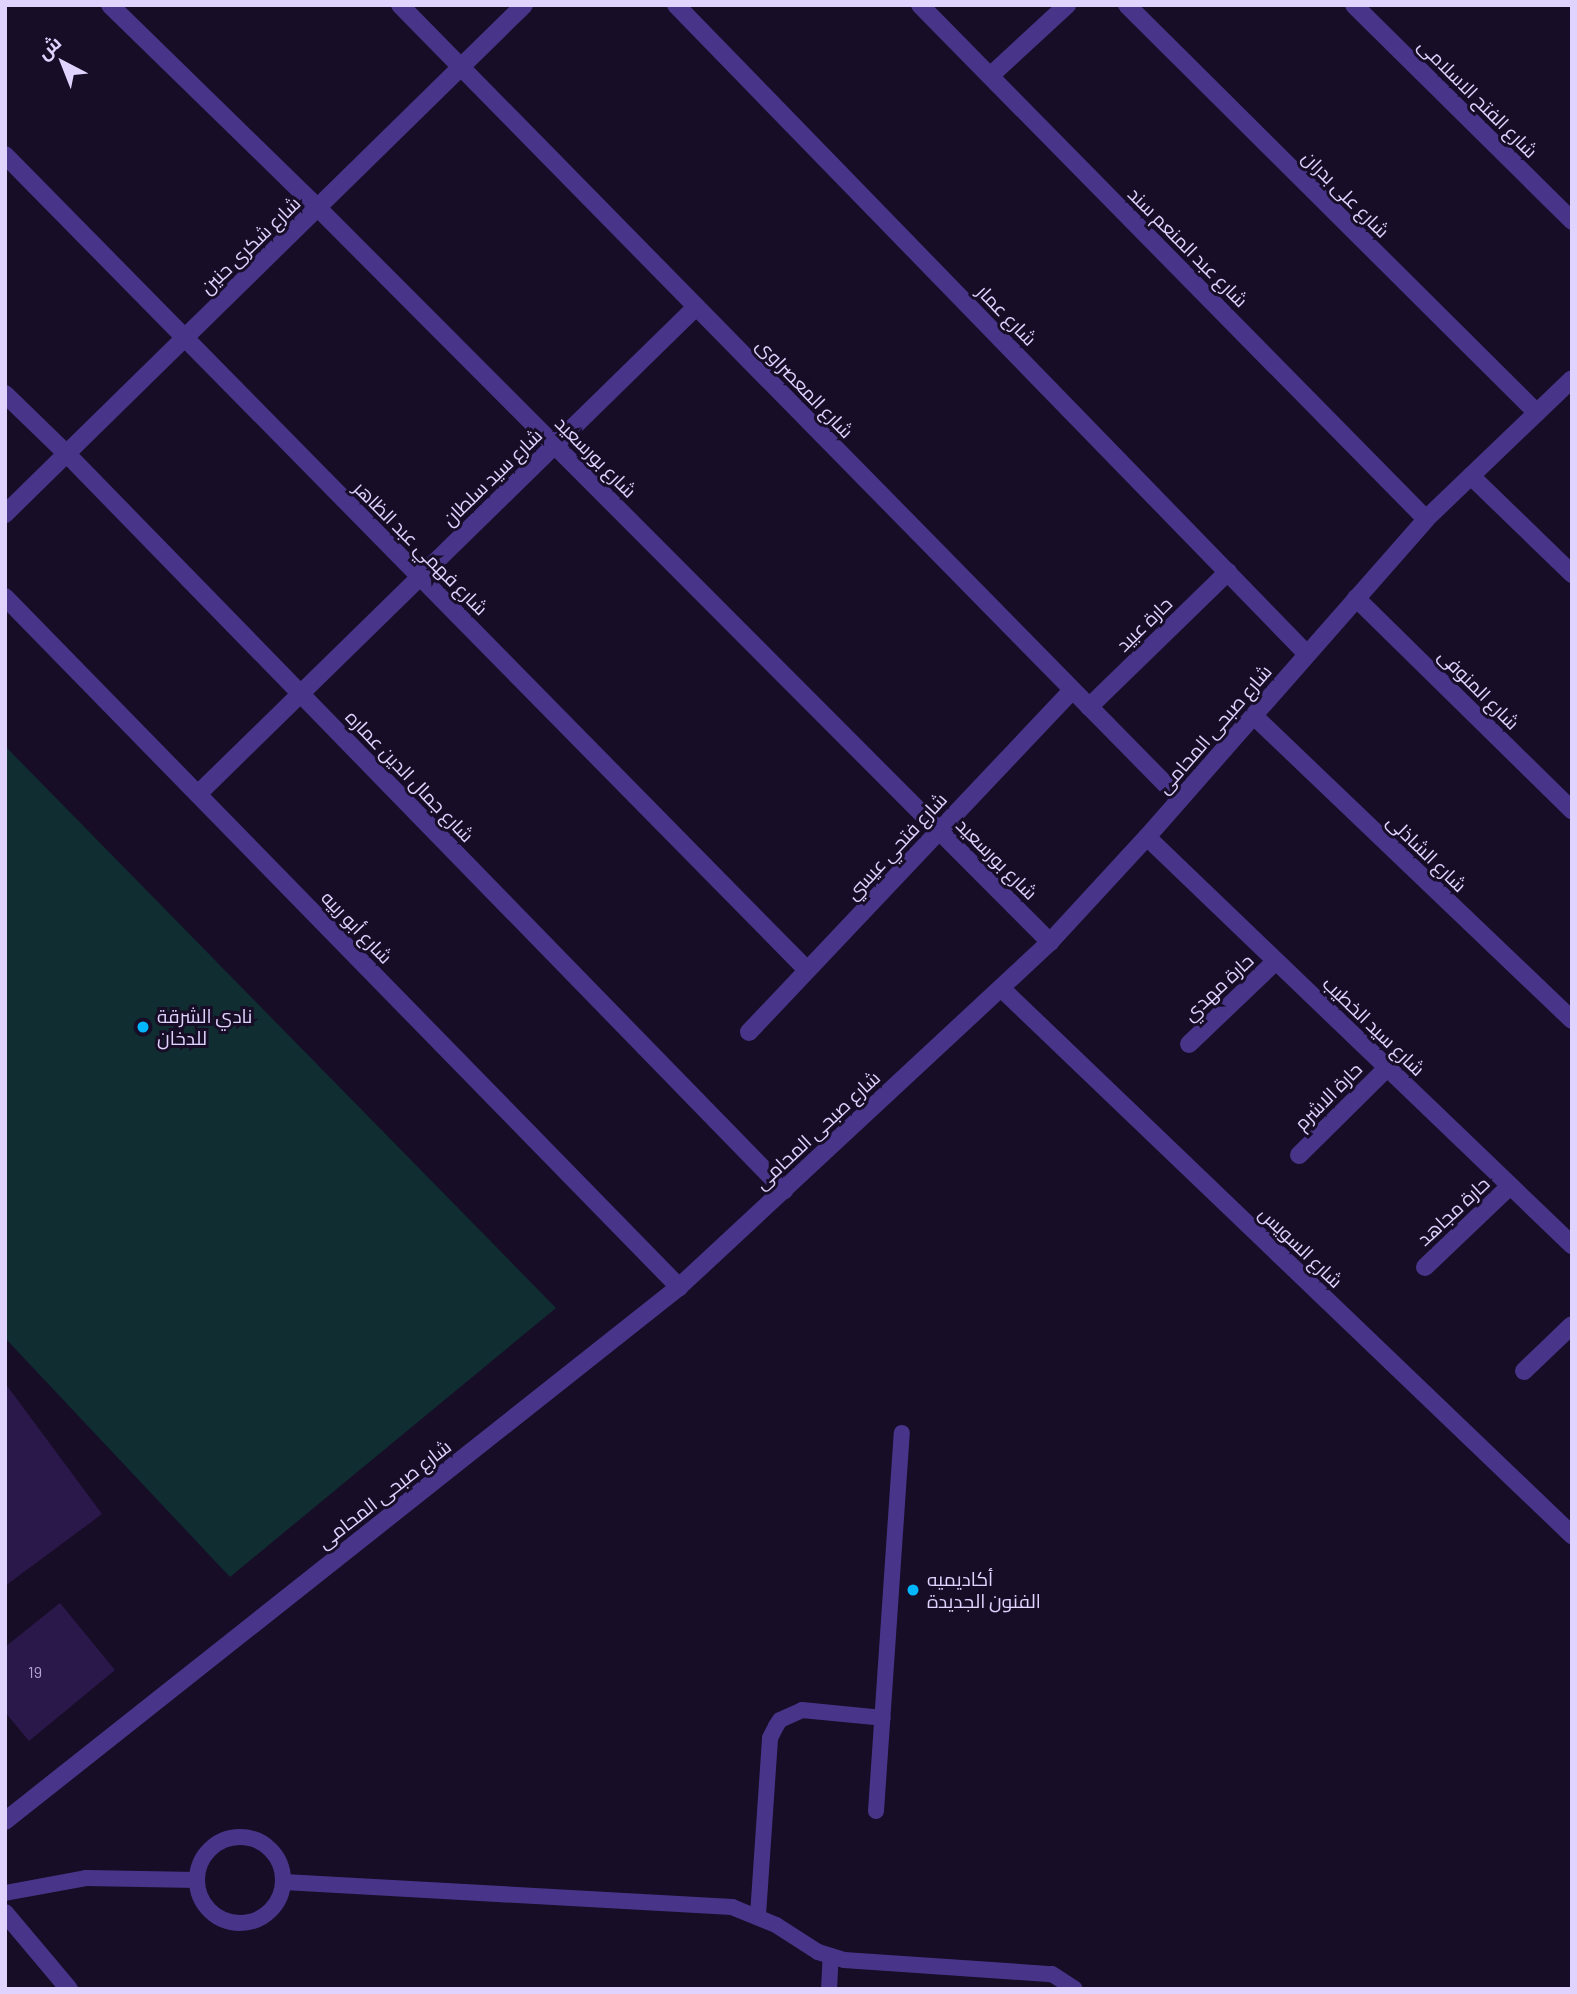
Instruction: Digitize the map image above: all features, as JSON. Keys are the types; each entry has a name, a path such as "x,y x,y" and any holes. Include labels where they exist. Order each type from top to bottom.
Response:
{"street":[{"name":"شارع بورسعيد","path":"110,5 318,208 1050,942"},
{"name":"شارع المعصراوى","path":"400,5 1180,799"},
{"name":"شارع شكرى حنين","path":"5,514 524,5"},
{"name":"شارع عمار","path":"676,5 1307,654"},
{"name":"شارع عبد المنعم سند","path":"920,5 1426,519"},
{"path":"990,76 1067,5"},
{"name":"شارع على بدران","path":"1127,5 1537,413"},
{"name":"شارع الفتح الاسلامى","path":"1354,5 1572,221"},
{"name":"شارع فهمي عبد الظاهر","path":"5,155 807,970"},
{"name":"شارع سيد سلطان","path":"198,794 696,307"},
{"name":"شارع صبحى المحامى","path":"5,1821 679,1287 1050,942 1147,837 1426,519 1572,379"},
{"name":"شارع جمال الدين عماره","path":"5,394 67,454 784,1190"},
{"path":"1471,476 1572,573"},
{"name":"حارة عبيد","path":"1089,706 1228,572"},
{"name":"شارع أبو ربيه","path":"5,597 679,1287"},
{"name":"شارع المنوفى","path":"1356,598 1572,810"},
{"name":"شارع فتحي عيسي","path":"750,1032 1072,690"},
{"name":"شارع الشاذلى","path":"1254,716 1572,1020"},
{"name":"شارع سيد الخطيب","path":"1147,837 1572,1245"},
{"name":"حارة مهدي","path":"1189,1044 1276,961"},
{"name":"شارع السويس","path":"1001,988 1572,1535"},
{"name":"حارة الاشرم","path":"1299,1155 1387,1068"},
{"name":"حارة مجاهد","path":"1425,1267 1510,1186"},
{"path":"1524,1371 1572,1325"},
{"path":"5,1913 69,1989"}],"lane":[{"path":"876,1811 902,1433"},
{"path":"758,1915 770,1738 776,1726 780,1720 802,1710 883,1717"},
{"path":"234,1837 249,1837 264,1843 275,1853 282,1867 284,1882 272,1909 247,1923 218,1917 207,1908 200,1895 197,1880 200,1865 208,1852 219,1842 234,1837"},
{"path":"5,1893 86,1878 197,1880"},
{"path":"284,1882 732,1907 758,1915 794,1939 844,1960 1052,1974 1075,1989"},
{"path":"829,1989 831,1956"}],"green space":[{"name":"نادي الشرقة للدخان","path":"5,746 556,1308 230,1577 5,1338"}],"building":[{"path":"5,1383 102,1514 5,1586"},
{"path":"60,1603 115,1670 29,1741 5,1712 5,1647"}],"place":[{"name":"نادي الشرقة للدخان","path":"143,1027"},
{"name":"أكاديميه الفنون الجديدة","path":"913,1590"}]}
